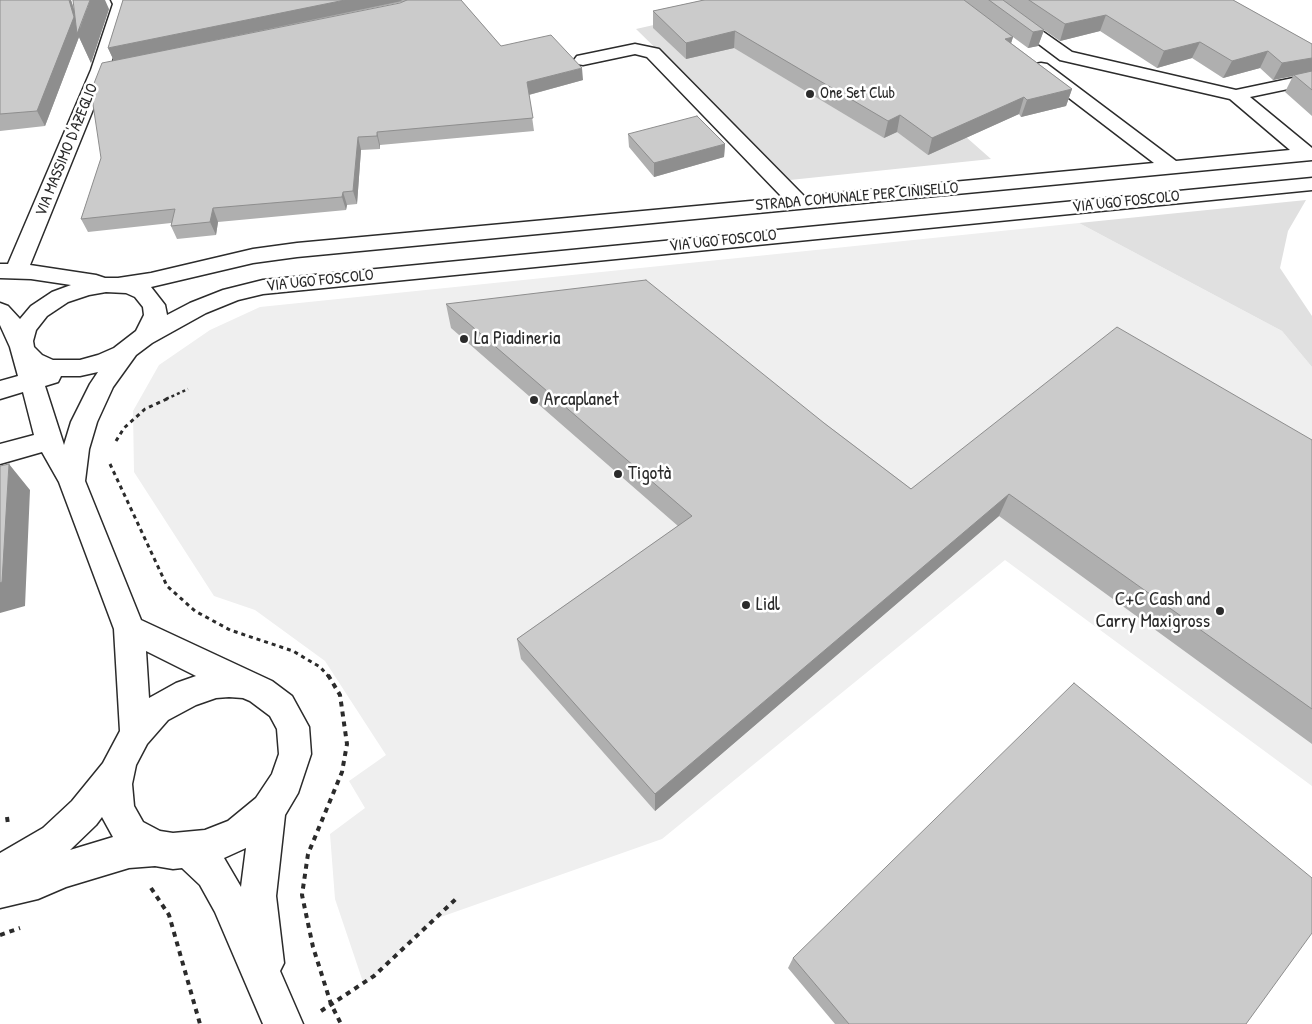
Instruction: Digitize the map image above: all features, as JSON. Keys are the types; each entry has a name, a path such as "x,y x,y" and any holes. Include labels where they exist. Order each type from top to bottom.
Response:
{"street":[{"name":"VIA MASSIMO D'AZEGLIO","path":"9,270 100,70 121,4 119,0"},
{"path":"988,0 1066,56 1236,95 1312,79"},
{"path":"583,60 635,49 653,52 799,202"},
{"path":"1027,58 1171,167"},
{"path":"100,70 120,66"},
{"path":"1236,95 1309,154"},
{"name":"STRADA COMUNALE PER CINISELLO","path":"402,240 1309,154"},
{"name":"VIA UGO FOSCOLO","path":"92,366 136,344 198,308 231,295 264,286 1312,184"},
{"name":"VIA UGO FOSCOLO","path":"23,349 22,335 27,324 47,305 80,290 152,280 253,256 402,240"},
{"path":"9,270 118,285 140,290 153,301 156,314 152,326 102,384 84,422 76,449 72,481"},
{"path":"0,311 10,322 23,349 50,441 72,481 130,630 136,733"},
{"path":"23,349 34,361 51,368 68,369 92,366"},
{"path":"0,390 92,366"},
{"path":"0,454 50,441"},
{"path":"0,890 38,881 86,862 129,850 206,848 240,833 268,810 286,782 295,754 293,727 281,706 261,692 130,630"},
{"path":"245,684 229,682 216,684 187,693 157,710 136,733 120,762 115,797 117,811 131,834 171,849 213,872 228,899 283,1024"},
{"path":"0,873 55,840 84,813 118,772"},
{"path":"267,984 258,896 268,810"}],"path":[{"path":"113,448 124,428 133,418 145,409 188,389"},
{"path":"141,888 150,887 169,915 200,1024"},
{"path":"341,1024 331,1004 374,976 458,897"},
{"path":"0,935 26,926"}],"shaded area":[{"name":"One Set Club","path":"764,0 811,0 991,159 790,180 636,29"},
{"path":"1306,200 1288,231 1280,268 1312,316 1312,367 1282,331 1079,223"},
{"path":"1079,223 1282,331 1312,367 1312,786 1005,560 662,839 435,919 364,985 335,899 330,834 365,808 349,781 386,755 325,661 255,610 214,596 134,472 133,411 159,365 210,330 260,307"}],"building":[{"path":"0,0 69,0 74,17 37,111 0,114"},
{"path":"73,0 90,0 77,34"},
{"path":"123,0 345,0 108,48"},
{"path":"407,0 461,0 501,46 551,35 582,68 527,82 533,118 377,132 377,136 358,137 353,191 343,192 342,197 213,208 210,222 171,226 175,209 81,219 101,158 91,91 102,63 400,3"},
{"path":"704,0 964,0 1013,37 1005,39 1072,89 1027,100 1024,97 932,138 900,115 888,121 735,31 686,43 653,11"},
{"path":"989,0 1003,0 1044,30 1033,32"},
{"path":"1029,0 1233,0 1312,44 1312,58 1282,63 1268,51 1232,61 1200,42 1164,51 1106,15 1065,24"},
{"path":"1312,71 1312,90 1294,75"},
{"path":"697,116 725,144 654,163 628,134"},
{"path":"646,280 824,423 911,489 1117,327 1312,440 1312,709 1009,494 655,794 517,639 692,516 446,304"},
{"path":"9,464 2,582 0,583 0,466"},
{"path":"1074,683 1312,878 1312,933 1246,1024 849,1024 793,958"}],"place":[{"name":"One Set Club","path":"810,94"},
{"name":"La Piadineria","path":"464,339"},
{"name":"Arcaplanet","path":"534,400"},
{"name":"Tigotà","path":"618,474"},
{"name":"Lidl","path":"746,605"},
{"name":"C+C Cash and Carry Maxigross","path":"1220,611"}]}
